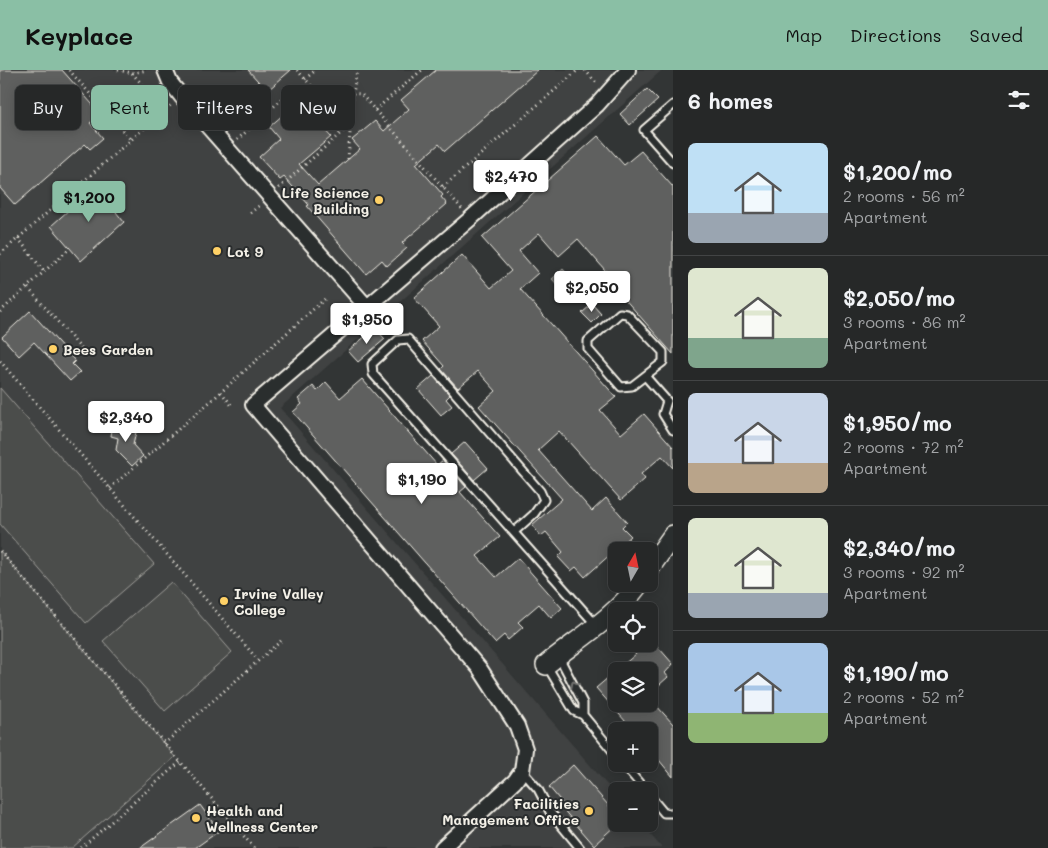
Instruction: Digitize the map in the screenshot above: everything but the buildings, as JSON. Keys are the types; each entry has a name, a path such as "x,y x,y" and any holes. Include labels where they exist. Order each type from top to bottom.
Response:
{"street":[{"path":"165,70 170,82 178,92"},
{"path":"448,846 515,781 522,771 525,749 517,726 480,669 253,405 470,219 597,105 628,70"},
{"path":"211,130 367,307"},
{"path":"658,557 673,535"},
{"path":"552,660 597,626 633,592"}],"lane":[{"path":"673,105 644,130 673,163"},
{"path":"620,313 627,314 663,352 663,362 645,376 632,386 621,387 588,349 588,341 620,313"},
{"path":"514,532 534,514 544,500 540,491 408,339 398,340 372,364 373,374 597,626"},
{"path":"645,376 670,400 663,414 673,430"},
{"path":"552,660 574,711 583,716 608,746"},
{"path":"552,660 583,703 583,716"},
{"path":"522,771 538,789 550,812 580,848"},
{"path":"630,772 638,782"},
{"path":"658,805 664,813 673,812"}],"path":[{"path":"69,70 131,140"},
{"path":"118,70 132,73 147,70"},
{"path":"298,70 310,85"},
{"path":"305,79 316,70"},
{"path":"354,85 357,70"},
{"path":"376,110 422,70"},
{"path":"443,187 578,70"},
{"path":"132,73 143,85"},
{"path":"355,94 362,94 470,219"},
{"path":"168,107 178,99"},
{"path":"227,149 281,100"},
{"path":"0,254 142,130"},
{"path":"250,213 344,130"},
{"path":"348,159 350,130"},
{"path":"18,238 45,273"},
{"path":"0,312 45,273 70,248"},
{"path":"28,288 85,353"},
{"path":"110,488 328,297"},
{"path":"0,360 258,660"},
{"path":"221,392 233,407"},
{"path":"0,551 254,848"},
{"path":"164,744 282,639"},
{"path":"81,848 180,762"}],"shaded area":[{"name":"Irvine Valley College","path":"0,70 662,70 280,408 608,786 608,832 648,832 662,848 0,848"},
{"path":"563,269 583,291 572,301 552,279"},
{"path":"0,388 154,564 86,623 0,524"},
{"path":"0,551 175,757 72,848 0,848"},
{"path":"171,582 232,652 165,711 103,641"}],"place":[{"name":"Life Science Building","path":"379,200"},
{"name":"Lot 9","path":"217,251"},
{"name":"Bees Garden","path":"53,349"},
{"name":"Irvine Valley College","path":"224,601"},
{"name":"Facilities Management Office","path":"589,811"},
{"name":"Health and Wellness Center","path":"196,818"}]}
